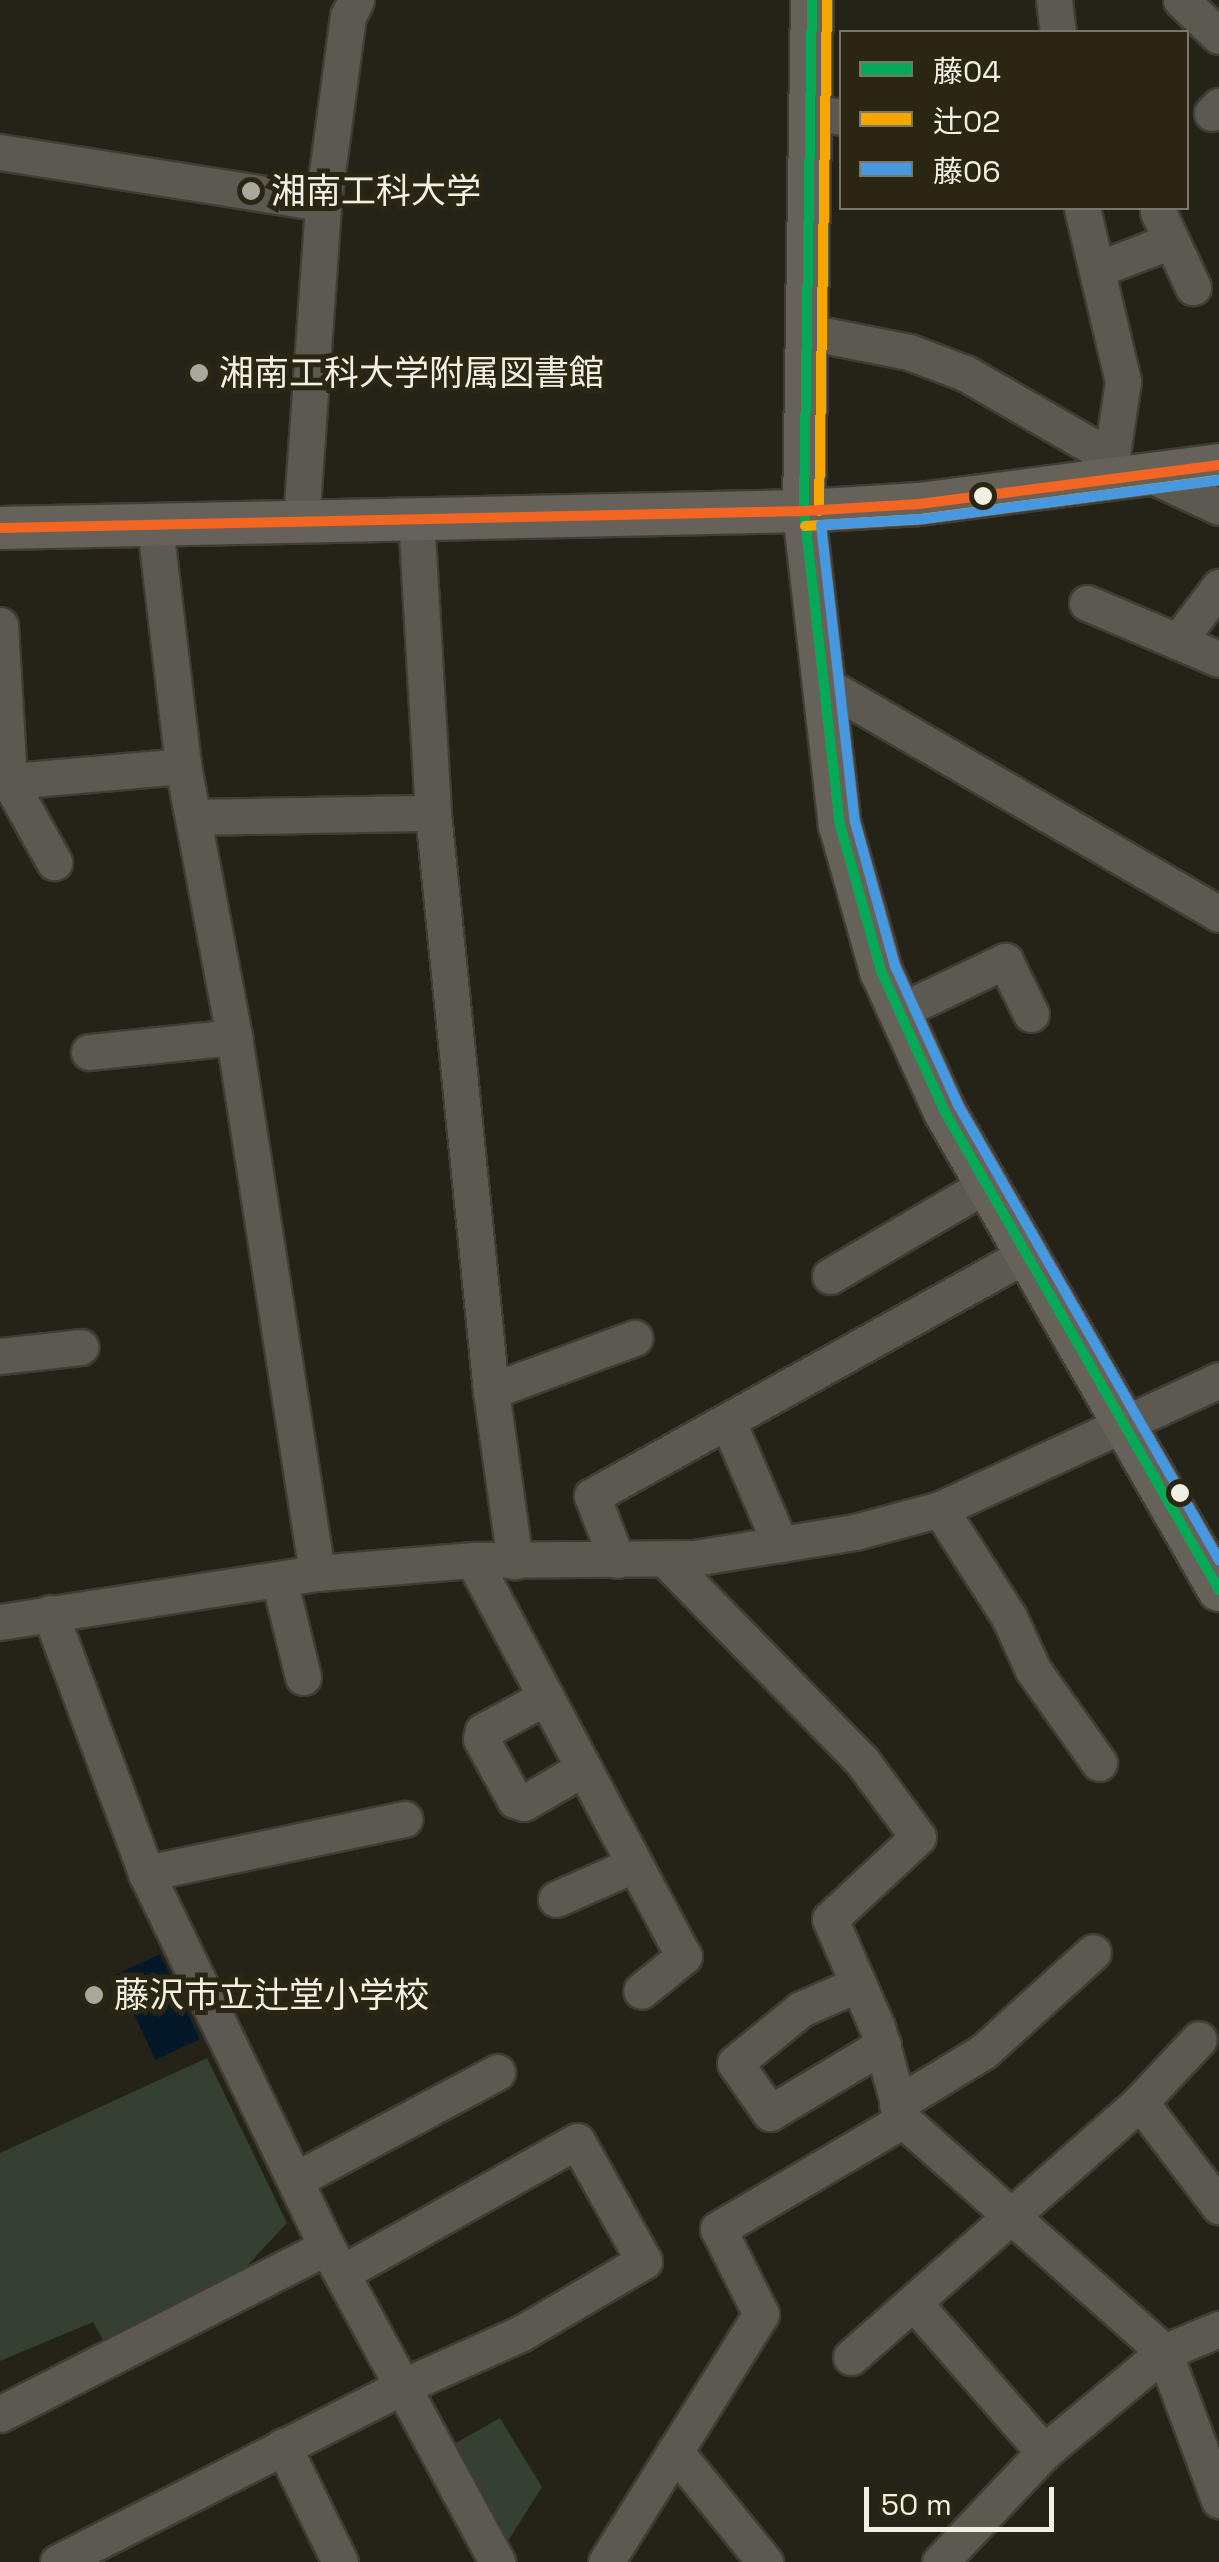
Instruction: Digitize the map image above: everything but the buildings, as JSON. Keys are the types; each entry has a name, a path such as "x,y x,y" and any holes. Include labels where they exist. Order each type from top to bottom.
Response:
{"main road":[{"path":"812,0 826,114 803,331 804,511 840,825 898,1012 986,1185 1219,1590"},
{"path":"0,528 804,511 1122,470 1219,465"}],"street":[{"path":"302,521 322,203 348,16 356,0"},
{"path":"1054,0 1058,30"},
{"path":"1181,0 1219,36"},
{"path":"0,152 322,203"},
{"path":"1083,210 1123,380 1122,470"},
{"path":"1098,269 1165,226 1193,287"},
{"path":"803,331 909,352 965,373 1122,470 1219,507"},
{"path":"416,517 433,813 491,1390 515,1562"},
{"path":"155,526 183,766 234,1036 317,1573"},
{"path":"1178,642 1219,587"},
{"path":"1095,617 1219,659"},
{"path":"0,625 5,782 54,862"},
{"path":"822,683 1218,910"},
{"path":"5,782 183,766"},
{"path":"193,817 433,813"},
{"path":"898,1012 1006,960 1031,1014"},
{"path":"89,1052 234,1036"},
{"path":"830,1276 986,1185"},
{"path":"617,1560 592,1496 1026,1255"},
{"path":"491,1390 634,1338"},
{"path":"0,1356 80,1346"},
{"path":"0,1622 317,1573 473,1560 664,1558 780,1544 940,1509 1219,1380"},
{"path":"728,1422 780,1544"},
{"path":"940,1509 1009,1617 1033,1670 1099,1764"},
{"path":"664,1558 862,1761 918,1837 830,1919 883,2045 900,2112 1164,2352 1219,2500"},
{"path":"473,1560 684,1956 641,1991"},
{"path":"279,1579 304,1677"},
{"path":"50,1614 146,1873 399,2388 497,2562"},
{"path":"546,1697 483,1732 481,1739 515,1800 524,1803 584,1768"},
{"path":"146,1873 404,1819"},
{"path":"556,1898 634,1864"},
{"path":"606,2562 761,2314 718,2229 900,2112 984,2051 1093,1952"},
{"path":"858,1984 801,2009 735,2062 770,2114 883,2045"},
{"path":"851,2357 1140,2102 1199,2039"},
{"path":"296,2179 497,2072"},
{"path":"1140,2102 1219,2206"},
{"path":"0,2414 335,2260 578,2141 644,2261 520,2334 399,2388 58,2562"},
{"path":"914,2303 1044,2452"},
{"path":"940,2562 1044,2452 1164,2352 1219,2329"},
{"path":"283,2446 340,2562"},
{"path":"675,2451 765,2562"}],"green space":[{"path":"207,2058 287,2223 245,2268 103,2340 93,2322 0,2361 0,2153"},
{"path":"500,2418 542,2487 501,2552 447,2448"}],"water":[{"path":"160,1954 200,2039 155,2060 116,1975"}],"transit line":[{"name":"藤04","path":"812,0 804,511 840,825 881,971 945,1112 1219,1590"},
{"name":"辻02","path":"819,511 827,0"},
{"path":"0,528 804,511 919,504 1219,465"},
{"name":"辻02","path":"805,526 921,519 1219,480"},
{"name":"藤06","path":"1219,480 921,519 821,525 855,822 895,966 958,1105 1219,1560"}],"place":[{"name":"湘南工科大学","path":"251,191"},
{"name":"湘南⼯科⼤学附属図書館","path":"199,373"},
{"name":"藤沢市立辻堂小学校","path":"94,1995"}]}
